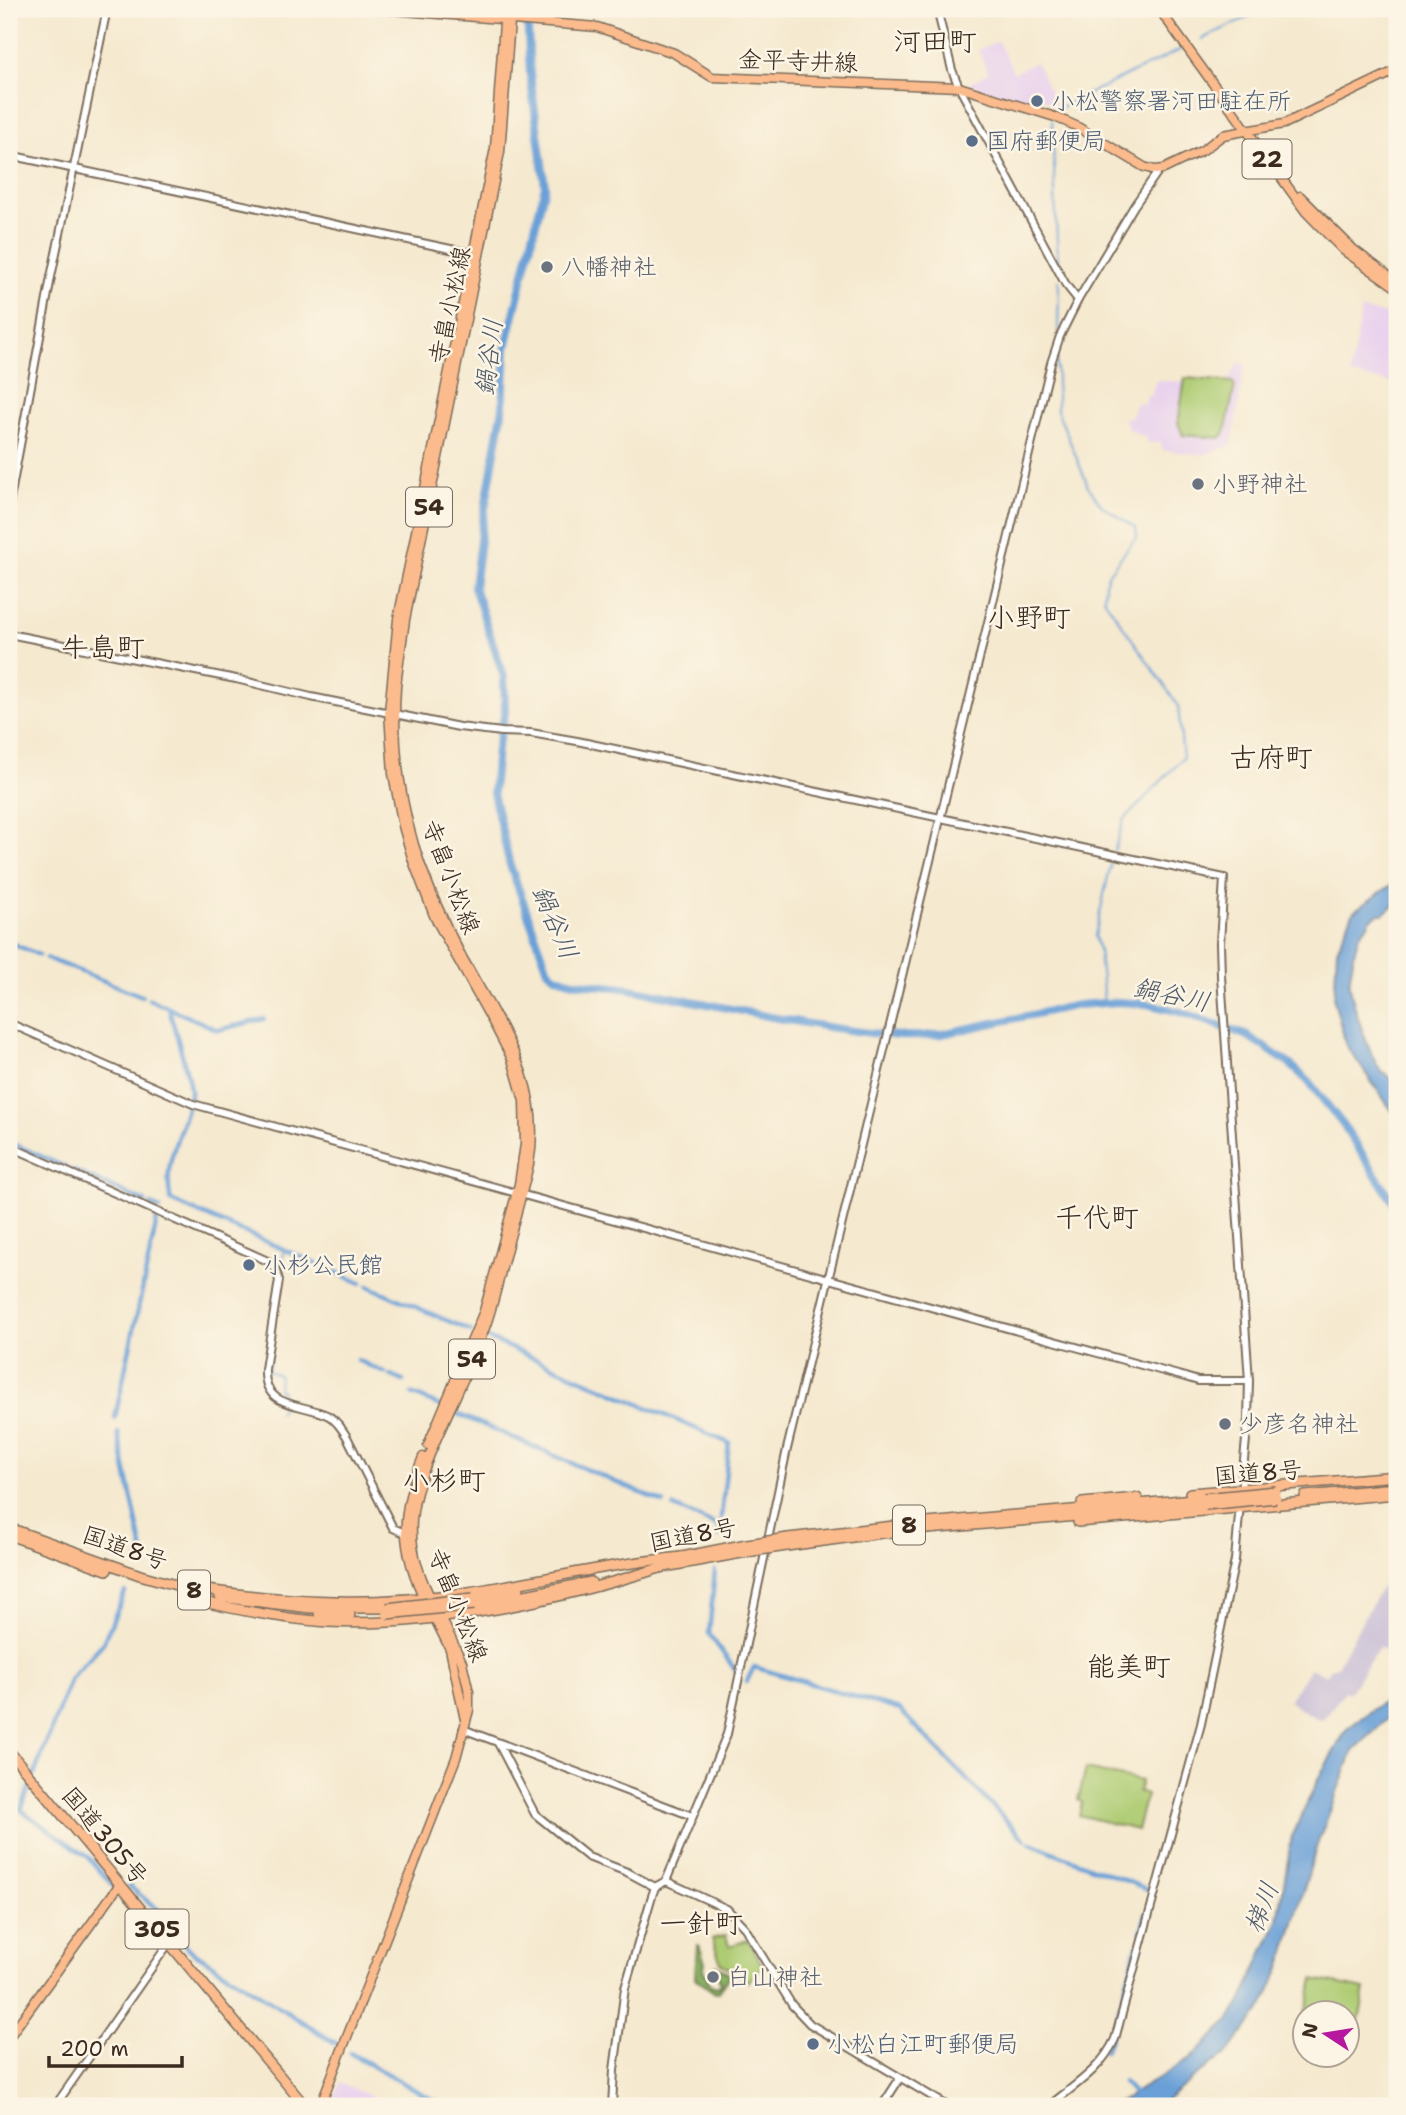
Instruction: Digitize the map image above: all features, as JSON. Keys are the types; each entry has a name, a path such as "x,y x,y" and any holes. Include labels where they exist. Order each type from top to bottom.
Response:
{"highway":[{"path":"1047,1515 1097,1521 1240,1508 1380,1486 1397,1476"},
{"name":"国道8号","path":"474,1601 682,1557 788,1542 997,1517 1030,1517 1380,1486 1397,1481"},
{"path":"1047,1515 1076,1504 1241,1488 1380,1486 1397,1493"},
{"name":"国道8号","path":"1380,1486 1397,1488"},
{"name":"国道8号","path":"788,1542 984,1524 1004,1526 1030,1517"},
{"name":"国道8号","path":"9,1528 182,1590"},
{"name":"国道8号","path":"9,1535 182,1590 278,1605 387,1611 474,1601 663,1567 747,1548"},
{"path":"427,1597 613,1565 682,1557"},
{"name":"8","path":"182,1590 191,1599 249,1612 308,1620 351,1622 438,1618 582,1590 663,1567"},
{"name":"8","path":"182,1590 318,1602 427,1597"},
{"name":"国道305号","path":"9,1751 305,2106"}],"main road":[{"name":"金平寺井線","path":"379,9 597,27 685,58 712,77 959,87 1053,117 1076,127 1144,167 1159,170"},
{"name":"寺畠小松線","path":"320,2106 456,1758 470,1710 467,1681 458,1650 438,1618 407,1556 408,1535 416,1491 484,1332 532,1147 528,1090 510,1041 440,916 420,863 409,824 392,712 398,619 502,136 507,20 505,9"},
{"name":"寺畠小松線","path":"507,20 511,9"},
{"name":"22","path":"1159,9 1250,131 1318,216 1354,250 1397,282"},
{"name":"22","path":"1166,9 1314,221 1343,250 1397,289"},
{"path":"1159,170 1203,150 1223,135 1283,124 1397,70"},
{"path":"9,2037 120,1884"}],"street":[{"path":"9,505 51,277 107,9"},
{"path":"937,9 952,70 959,87 1066,285 1078,300"},
{"path":"9,155 477,255"},
{"path":"612,2106 625,1988 655,1887 666,1881 727,1734 828,1278 1051,363 1060,336 1078,300 1134,205 1159,170"},
{"path":"9,634 485,730 603,747 1224,878 1220,943 1223,1007 1249,1381 1248,1419 1233,1569 1195,1752 1115,2039 1098,2067 1049,2106"},
{"path":"9,1023 188,1102 1198,1381 1249,1381"},
{"path":"9,1146 270,1262 279,1280 265,1369 264,1383 268,1392 288,1404 324,1414 338,1423 393,1528 408,1535"},
{"path":"464,1724 498,1742 692,1816"},
{"path":"498,1742 535,1814 588,1857 627,1872 655,1887"},
{"path":"666,1881 727,1909 745,1928 792,2005 810,2025 948,2106"},
{"path":"55,2106 169,1943"},
{"path":"882,2106 900,2078"}],"shaded area":[{"path":"998,41 1014,73 1036,62 1057,107 1031,92 1026,102 968,84 988,73 978,50"},
{"path":"1361,310 1397,316 1397,372 1396,380 1392,383 1350,375"},
{"path":"1238,363 1245,364 1232,445 1204,455 1162,450 1161,442 1148,443 1145,436 1135,434 1134,429 1129,431 1124,417 1131,417 1136,403 1145,404 1147,395 1151,396 1156,380 1181,382 1187,377 1228,381"},
{"path":"1384,1583 1397,1587 1397,1637 1386,1650 1379,1647 1349,1693 1345,1691 1323,1719 1319,1720 1289,1701 1310,1668 1326,1676 1330,1669 1337,1666"},
{"path":"340,2082 381,2101 382,2106 331,2106"}],"green space":[{"path":"1185,378 1232,382 1235,385 1225,433 1220,438 1183,435 1178,423"},
{"path":"1086,1769 1141,1781 1138,1792 1146,1795 1137,1830 1079,1815 1082,1802 1078,1800"},
{"path":"726,1935 729,1946 748,1940 763,1966 748,1982 721,1963 712,1939"},
{"path":"697,1945 705,1963 703,1970 711,1985 717,1987 721,1984 714,1966 730,1975 718,1992 715,1993 695,1978"},
{"path":"1314,1979 1365,1989 1360,2016 1360,2000 1308,2000"}],"water":[{"path":"1397,881 1397,902 1383,914 1370,920 1359,937 1350,984 1366,1041 1378,1066 1397,1088 1397,1118 1346,1045 1334,1000 1337,949 1354,911"},
{"path":"1397,1691 1397,1710 1353,1751 1317,1845 1281,1966 1263,2007 1225,2056 1159,2106 1113,2106 1190,2059 1228,2022 1241,2002 1278,1920 1292,1836 1319,1777 1347,1729"}],"waterway":[{"name":"鍋谷川","path":"527,9 530,74 545,186 506,347 503,407 474,587 504,677 505,713 497,748 493,793 510,865 548,970 562,979 572,981 624,988 830,1027 899,1036 942,1034 1078,1005 1119,1002 1147,1004 1184,1013 1248,1036 1291,1065 1309,1082 1344,1126 1397,1208"},
{"path":"1202,39 1265,9"},
{"path":"1055,112 1182,49"},
{"path":"1052,121 1058,266"},
{"path":"1058,332 1059,280"},
{"path":"1057,355 1057,410 1088,486 1101,505 1136,528 1137,536 1109,573 1104,599 1178,705 1183,758 1124,820 1114,851"},
{"path":"1104,1002 1095,936 1112,858"},
{"path":"9,942 39,955"},
{"path":"46,958 142,996"},
{"path":"149,999 218,1030 264,1019"},
{"path":"169,1009 190,1088 187,1108 171,1159 171,1201 290,1252"},
{"path":"9,1142 65,1167"},
{"path":"72,1170 145,1202"},
{"path":"151,1205 160,1209"},
{"path":"115,1418 157,1220"},
{"path":"281,1264 285,1250"},
{"path":"294,1254 361,1283"},
{"path":"280,1297 281,1285"},
{"path":"368,1286 471,1331"},
{"path":"485,1337 729,1443 721,1517"},
{"path":"271,1351 268,1371 279,1375 278,1389 282,1391 281,1396"},
{"path":"357,1360 385,1373"},
{"path":"390,1375 403,1381"},
{"path":"412,1394 440,1406"},
{"path":"279,1413 282,1405"},
{"path":"453,1412 664,1503"},
{"path":"118,1433 143,1551 139,1561"},
{"path":"674,1507 720,1527"},
{"path":"719,1536 721,1521"},
{"path":"715,1570 709,1634 736,1671"},
{"path":"34,1775 71,1678 103,1643 125,1592"},
{"path":"747,1681 754,1667 900,1710 1025,1840"},
{"path":"30,1786 21,1810 88,1857 113,1886"},
{"path":"1030,1843 1152,1891 1151,1895"},
{"path":"129,1886 171,1920 187,1948 337,2044"},
{"path":"1141,1932 1146,1914"},
{"path":"1105,2051 1137,1946"},
{"path":"350,2053 444,2106"},
{"path":"1123,2082 1137,2097"}],"place":[{"name":"小松警察署河田駐在所","path":"1037,101"},
{"name":"国府郵便局","path":"972,141"},
{"name":"八幡神社","path":"547,267"},
{"name":"小野神社","path":"1198,484"},
{"name":"小杉公民館","path":"249,1265"},
{"name":"少彦名神社","path":"1225,1424"},
{"name":"白山神社","path":"713,1977"},
{"name":"小松白江町郵便局","path":"813,2044"}],"district":[{"name":"河田町","path":"935,41"},
{"name":"小野町","path":"1029,617"},
{"name":"牛島町","path":"103,647"},
{"name":"古府町","path":"1271,757"},
{"name":"千代町","path":"1097,1217"},
{"name":"小杉町","path":"444,1480"},
{"name":"能美町","path":"1129,1666"},
{"name":"一針町","path":"701,1923"}],"water label":[{"name":"梯川","path":"1261,1907"}]}
